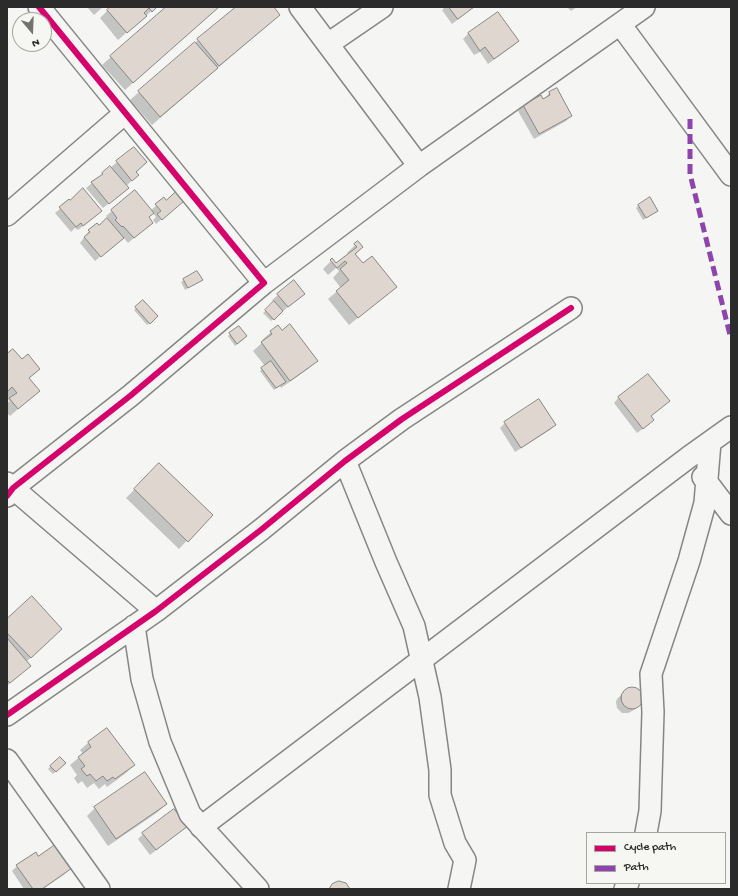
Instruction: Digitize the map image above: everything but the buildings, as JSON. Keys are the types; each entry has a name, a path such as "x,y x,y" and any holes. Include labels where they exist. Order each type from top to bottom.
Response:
{"street":[{"path":"39,7 264,283"},
{"path":"300,7 419,166"},
{"path":"328,44 382,7"},
{"path":"156,612 9,489 130,396 264,283 419,166 644,7"},
{"path":"620,24 731,175"},
{"path":"7,215 125,113"},
{"path":"7,715 156,612 346,461 402,419 571,308"},
{"path":"201,827 689,457 731,427"},
{"path":"646,832 650,811 653,712 651,674 689,561 705,504 710,442"},
{"path":"689,457 731,514"},
{"path":"346,461 386,562 414,626 430,696 440,770 440,795 455,843 465,860 459,889"},
{"path":"134,626 142,679 160,742 190,814 258,889"},
{"path":"7,760 99,889"}],"marked path":[{"path":"690,119 690,174 731,339"}],"cycle path":[{"path":"7,496 13,488 130,396 264,283 39,7"},
{"path":"7,715 156,611 262,529 345,461 402,419 571,308"}]}
